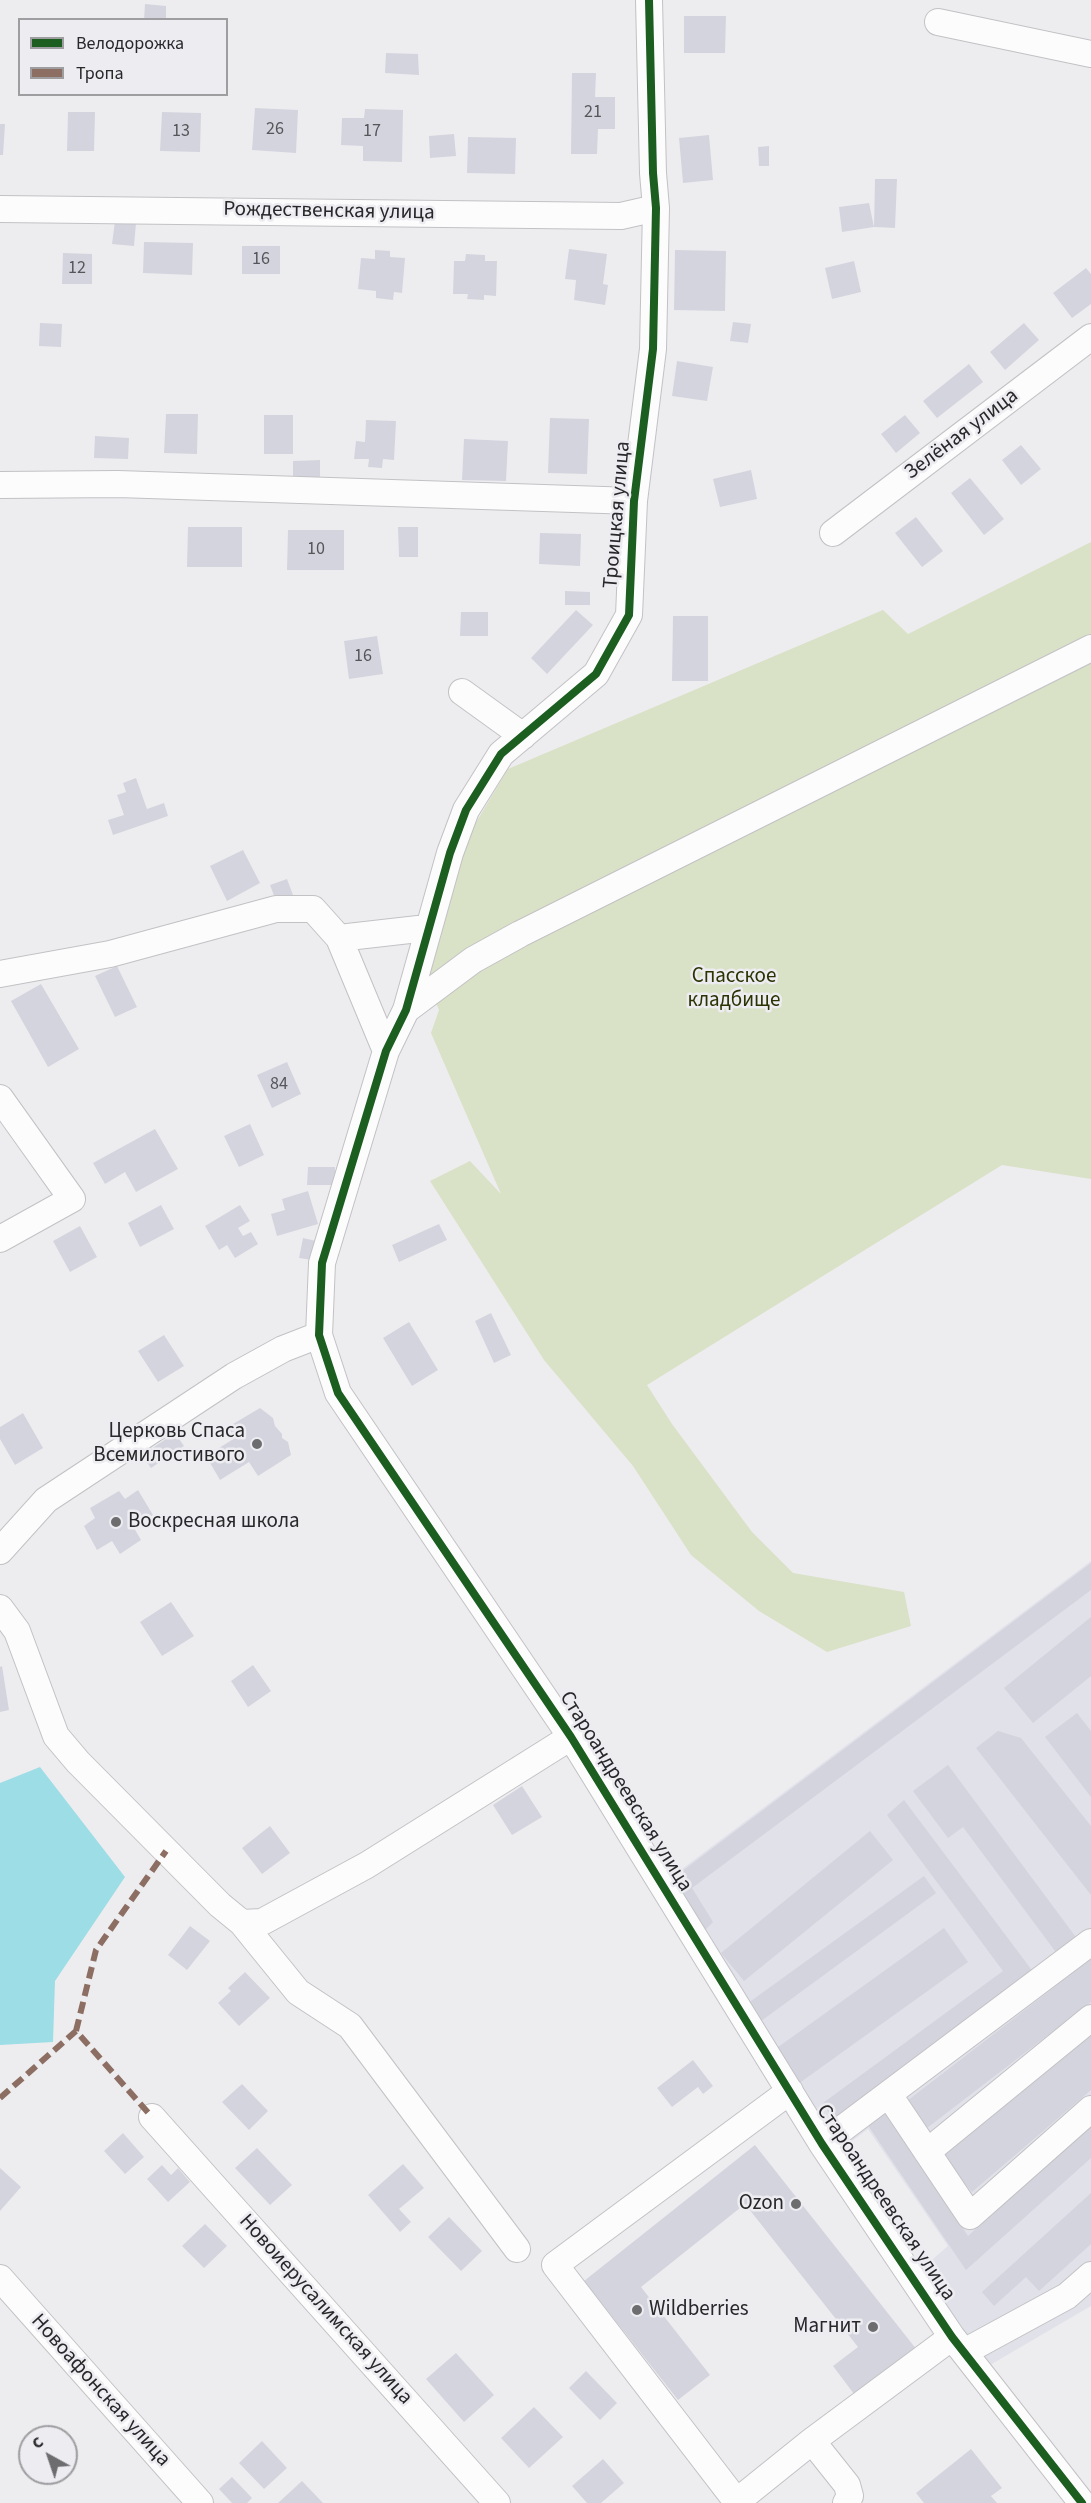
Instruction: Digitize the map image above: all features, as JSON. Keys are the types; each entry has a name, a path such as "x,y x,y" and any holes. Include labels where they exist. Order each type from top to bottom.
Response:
{"street":[{"name":"Троицкая улица","path":"406,1010 427,928 466,810 501,754 596,674 629,615 634,501 653,349 656,208 653,173 650,0"},
{"path":"938,22 1091,54"},
{"name":"Рождественская улица","path":"0,209 621,216 656,208"},
{"name":"Зелёная улица","path":"833,533 1091,337"},
{"path":"0,485 118,484 634,501"},
{"path":"406,1010 473,960 520,934 1091,648"},
{"path":"462,692 523,736"},
{"path":"0,974 110,954 276,909 313,909 339,938 386,1051"},
{"path":"339,938 427,928"},
{"name":"Староандреевская улица","path":"406,1010 386,1051 322,1263 319,1335 338,1392 571,1737 822,2144 958,2344 1082,2503"},
{"path":"0,1098 72,1199 0,1239"},
{"path":"0,1551 46,1500 234,1376 283,1349 319,1335"},
{"path":"0,1608 17,1631 56,1736 78,1762 220,1905 242,1923 298,1992 350,2026 517,2249"},
{"path":"242,1923 262,1922 367,1865 571,1737"},
{"path":"822,2144 1091,1942"},
{"path":"927,2152 1091,2018"},
{"path":"790,2091 555,2265 736,2503 812,2440 958,2344 1067,2296 1091,2275"},
{"path":"889,2095 970,2216 1091,2109"},
{"name":"Новоиерусалимская улица","path":"152,2117 497,2503"},
{"name":"Новоафонская улица","path":"0,2278 200,2503"},
{"path":"812,2440 847,2485 850,2496 846,2503"}],"shaded area":[{"path":"1091,1561 1091,2306 990,2365 920,2270 948,2246 868,2129 840,2150 662,1884"}],"green space":[{"name":"Спасское кладбище","path":"1091,542 1091,1179 1002,1165 647,1385 672,1424 752,1532 793,1573 904,1592 911,1626 827,1652 759,1611 691,1555 633,1466 544,1360 430,1181 470,1161 501,1194 431,1033 439,1010 426,979 453,861 508,769 883,610 908,634"}],"water":[{"path":"40,1767 125,1877 55,1981 53,2042 0,2045 0,1783"}],"building":[{"path":"145,4 166,6 166,18 144,18"},
{"path":"684,16 726,16 725,53 684,53"},
{"path":"386,53 418,54 419,75 385,73"},
{"path":"572,73 596,73 595,97 615,97 615,129 598,129 597,154 571,154"},
{"path":"255,108 298,110 296,153 252,150"},
{"path":"365,109 403,110 402,162 363,161 363,146 341,145 342,118 364,118"},
{"path":"68,112 95,112 94,151 67,151"},
{"path":"162,112 201,113 200,152 160,151"},
{"path":"0,124 5,124 3,155 0,155"},
{"path":"454,134 456,156 430,158 429,136"},
{"path":"709,135 713,180 683,183 679,138"},
{"path":"468,137 516,138 515,174 467,173"},
{"path":"769,146 769,166 759,166 758,147"},
{"path":"875,179 897,179 895,228 874,227"},
{"path":"869,203 874,227 842,232 839,207"},
{"path":"115,221 136,223 134,246 112,244"},
{"path":"144,242 193,243 192,275 143,273"},
{"path":"242,246 280,246 280,274 242,274"},
{"path":"569,249 607,254 603,284 608,285 605,305 574,300 576,280 565,279"},
{"path":"375,250 390,251 390,257 405,258 402,293 394,292 393,300 376,298 376,291 358,289 361,258 375,259"},
{"path":"675,250 726,251 725,311 674,310"},
{"path":"63,253 92,254 92,284 62,284"},
{"path":"466,254 485,255 485,261 497,261 496,296 484,295 484,300 467,299 468,294 453,294 454,261 465,261"},
{"path":"854,261 861,292 832,299 825,268"},
{"path":"1086,268 1091,274 1091,304 1072,318 1053,293"},
{"path":"733,322 751,324 748,343 730,341"},
{"path":"40,323 62,324 61,347 39,346"},
{"path":"1024,323 1039,340 1005,370 990,352"},
{"path":"677,361 713,367 707,401 672,396"},
{"path":"969,364 983,382 937,418 923,401"},
{"path":"166,414 198,414 197,454 164,453"},
{"path":"264,415 293,415 293,454 264,454"},
{"path":"905,415 920,433 896,453 881,434"},
{"path":"550,418 589,419 587,474 548,473"},
{"path":"366,420 396,421 394,460 383,459 382,468 368,467 369,459 354,459 356,441 365,442"},
{"path":"95,436 129,438 128,459 94,458"},
{"path":"464,439 508,441 506,481 462,480"},
{"path":"1021,445 1041,469 1021,485 1002,460"},
{"path":"320,460 320,482 293,482 293,461"},
{"path":"751,470 757,499 720,507 713,479"},
{"path":"970,478 1004,519 984,535 951,493"},
{"path":"916,517 943,551 922,567 895,533"},
{"path":"188,527 242,527 242,567 187,567"},
{"path":"398,527 418,527 418,557 399,557"},
{"path":"288,530 344,530 344,570 287,570"},
{"path":"540,533 581,534 580,566 539,564"},
{"path":"565,591 590,592 590,605 565,605"},
{"path":"576,610 593,625 547,674 531,658"},
{"path":"461,612 488,612 488,636 460,636"},
{"path":"673,616 708,616 708,681 672,681"},
{"path":"377,636 383,674 349,679 344,641"},
{"path":"136,778 147,809 164,803 168,816 113,835 108,820 124,815 117,795 126,792 123,783"},
{"path":"243,850 260,883 227,901 210,866"},
{"path":"287,879 293,895 276,901 270,885"},
{"path":"117,966 137,1007 115,1017 95,976"},
{"path":"41,984 79,1049 48,1067 11,1001"},
{"path":"287,1062 301,1094 272,1108 257,1075"},
{"path":"250,1124 264,1155 239,1167 224,1136"},
{"path":"155,1129 178,1169 136,1192 125,1172 105,1184 93,1163"},
{"path":"308,1167 335,1167 335,1185 307,1185"},
{"path":"308,1191 318,1224 277,1236 271,1214 285,1210 282,1199"},
{"path":"161,1205 174,1229 140,1247 128,1223"},
{"path":"240,1205 250,1221 238,1228 243,1236 251,1232 258,1244 235,1258 227,1245 219,1250 205,1226"},
{"path":"439,1224 447,1240 399,1262 392,1245"},
{"path":"80,1226 97,1257 70,1272 53,1241"},
{"path":"303,1238 316,1241 312,1260 299,1258"},
{"path":"491,1313 511,1355 494,1363 475,1321"},
{"path":"409,1322 438,1370 412,1386 383,1338"},
{"path":"164,1335 184,1366 158,1382 138,1351"},
{"name":"Церковь Спаса Всемилостивого","path":"260,1408 273,1418 282,1438 288,1442 291,1455 258,1476 249,1462 220,1480 206,1456 235,1438 228,1427"},
{"path":"23,1413 43,1448 15,1465 0,1439 0,1427"},
{"path":"175,1433 184,1446 151,1468 142,1455"},
{"name":"Воскресная школа","path":"138,1490 153,1515 134,1528 141,1540 120,1554 112,1541 97,1550 84,1526 95,1518 90,1508 119,1491 125,1499"},
{"path":"1091,1563 1091,1590 692,1888 713,1922 699,1936 665,1884"},
{"path":"171,1602 194,1636 162,1656 140,1622"},
{"path":"1091,1617 1091,1676 1033,1723 1004,1688"},
{"path":"253,1665 271,1691 248,1707 231,1681"},
{"path":"2,1666 9,1710 0,1712 0,1667"},
{"path":"1077,1713 1091,1731 1091,1797 1045,1737"},
{"path":"998,1731 1021,1738 1091,1826 1091,1895 976,1748"},
{"path":"948,1765 1078,1940 1058,1955 963,1827 948,1838 913,1791"},
{"path":"522,1786 542,1817 512,1835 493,1805"},
{"path":"904,1800 1034,1973 835,2123 823,2103 1003,1971 887,1815"},
{"path":"270,1826 290,1853 262,1874 242,1848"},
{"path":"870,1831 893,1860 744,1981 721,1953"},
{"path":"924,1876 936,1893 757,2024 744,2006"},
{"path":"190,1926 210,1941 187,1970 168,1955"},
{"path":"944,1928 968,1962 798,2084 774,2050"},
{"path":"1091,1959 1091,2002 927,2128 907,2101"},
{"path":"245,1972 270,1998 239,2026 218,2003 231,1991 228,1988"},
{"path":"1091,2030 1091,2090 972,2192 942,2157"},
{"path":"693,2060 713,2086 703,2094 698,2087 672,2107 657,2088"},
{"path":"242,2084 268,2111 249,2130 222,2102"},
{"path":"883,2111 968,2236 1091,2125 1091,2158 966,2270 867,2124"},
{"path":"123,2133 144,2157 125,2174 104,2151"},
{"path":"755,2145 917,2350 857,2398 833,2366 858,2347 745,2204 641,2287 710,2375 678,2400 584,2281"},
{"path":"257,2148 292,2185 270,2205 235,2168"},
{"path":"403,2164 424,2188 399,2209 411,2222 400,2232 368,2195"},
{"path":"162,2165 171,2175 178,2168 190,2182 168,2202 147,2179"},
{"path":"0,2168 21,2187 0,2211"},
{"path":"1091,2193 1091,2244 1039,2291 1026,2277 994,2306 982,2292"},
{"path":"449,2217 482,2251 461,2271 428,2237"},
{"path":"205,2224 227,2246 204,2268 182,2246"},
{"path":"456,2353 494,2395 464,2422 426,2379"},
{"path":"586,2371 617,2403 600,2420 569,2388"},
{"path":"534,2407 563,2437 529,2468 501,2438"},
{"path":"262,2441 287,2468 264,2489 239,2463"},
{"path":"971,2449 1002,2488 991,2496 997,2503 924,2503 916,2493"},
{"path":"603,2459 624,2483 601,2503 587,2503 572,2486"},
{"path":"232,2477 252,2498 247,2503 232,2503 219,2489"},
{"path":"302,2481 323,2503 278,2503"}],"marked path":[{"path":"76,2031 96,1950 166,1851"},
{"path":"0,2098 76,2031 152,2117"}],"cycle path":[{"path":"649,0 653,173 656,208 653,349 634,501 629,615 596,674 501,754 466,810 450,853 406,1010 386,1051 322,1263 319,1335 338,1393 571,1737 822,2144 952,2337 1082,2503"}],"place":[{"name":"Церковь Спаса Всемилостивого","path":"257,1444"},
{"name":"Воскресная школа","path":"116,1522"},
{"name":"Ozon","path":"796,2204"},
{"name":"Wildberries","path":"637,2310"},
{"name":"Магнит","path":"873,2327"}]}
